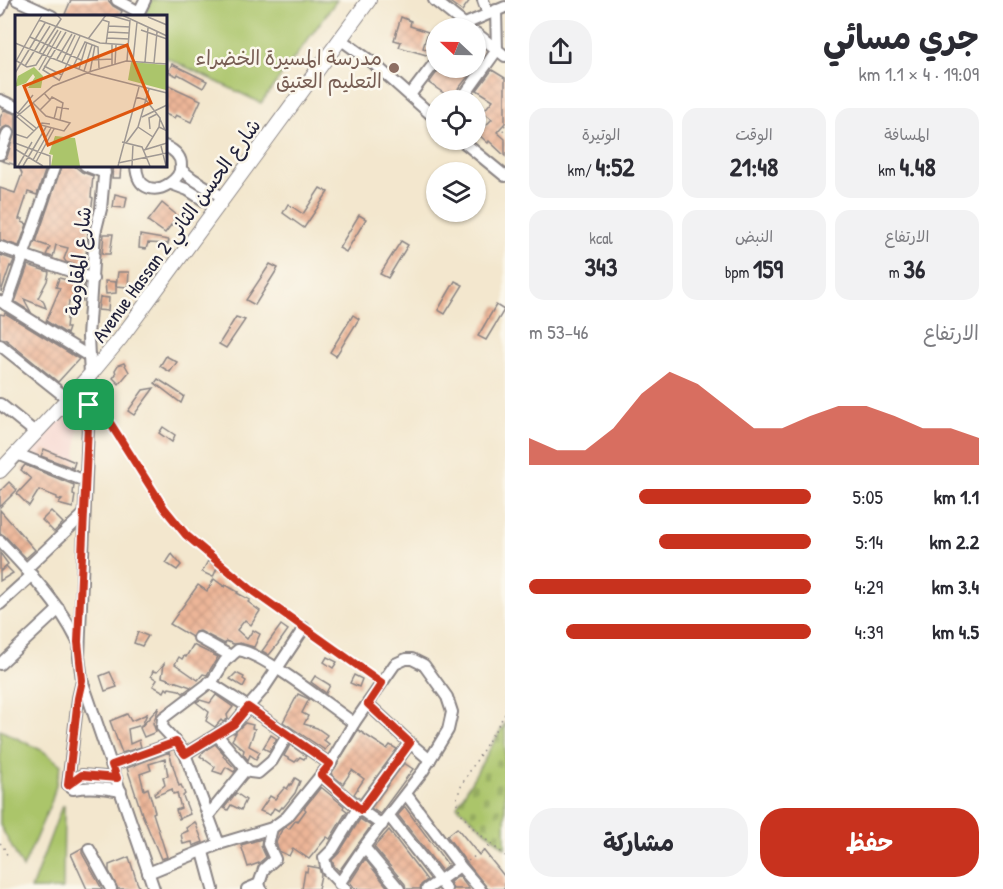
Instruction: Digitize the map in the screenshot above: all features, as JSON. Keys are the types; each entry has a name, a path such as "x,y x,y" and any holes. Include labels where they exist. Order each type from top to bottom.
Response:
{"main road":[{"name":"Avenue Hassan 2 شارع الحسن الثاني","path":"0,471 90,375 120,339 369,0"}],"street":[{"path":"0,10 4,0"},
{"path":"17,0 50,15"},
{"path":"117,0 138,14 145,0"},
{"path":"434,0 455,18"},
{"path":"469,90 501,53 496,10 483,0"},
{"path":"482,18 496,10"},
{"path":"340,39 372,62 426,109"},
{"path":"486,41 501,53"},
{"path":"410,95 426,74"},
{"path":"0,100 15,105"},
{"path":"0,154 8,133"},
{"path":"135,166 137,174 146,185 159,189 172,184 180,169 177,156 166,147"},
{"path":"473,150 505,176"},
{"path":"55,166 25,255 3,303 90,357"},
{"path":"90,166 105,169"},
{"name":"شارع المقاومة","path":"105,169 101,209 95,233 88,337 90,375 78,642 82,680 154,889"},
{"path":"180,169 220,203"},
{"path":"172,184 220,203"},
{"path":"0,247 93,279"},
{"path":"0,345 68,399"},
{"path":"0,404 36,433"},
{"path":"16,454 85,481"},
{"path":"0,604 83,515"},
{"path":"0,541 59,609 78,642"},
{"path":"0,664 59,609"},
{"path":"185,754 234,724 277,669 304,628"},
{"path":"199,638 231,656"},
{"path":"219,844 185,754 162,727 163,718 209,682 236,651 243,651 277,669 354,723"},
{"path":"148,873 219,844 272,828 287,817 330,764 354,723 395,664 406,658 412,659 424,665 447,697 452,712 448,730 406,794 364,847 342,887 327,870 324,858 333,849 410,743"},
{"path":"68,785 82,680"},
{"path":"209,682 330,764"},
{"path":"368,704 429,760"},
{"path":"217,735 246,769 253,773 262,772 272,761 288,734"},
{"path":"112,765 176,742"},
{"path":"208,816 246,769"},
{"path":"68,785 82,775 117,778"},
{"path":"321,775 360,809 385,820 442,885"},
{"path":"68,785 73,789 99,787 121,791"},
{"path":"406,794 480,889"},
{"path":"246,889 260,886 264,869 275,859 268,844 272,828"},
{"path":"364,847 399,889"},
{"path":"89,849 111,889"},
{"path":"202,852 213,889"},
{"path":"427,889 442,885 460,866"}],"path":[{"path":"505,125 502,129 505,132"},
{"path":"89,405 105,415 164,508 186,535 254,592 382,683"},
{"path":"505,714 464,779 456,798 456,803 465,817 505,856"},
{"path":"0,843 8,857"},
{"path":"460,866 492,844"}],"shaded area":[{"path":"73,400 80,403 75,473 28,452"}],"green space":[{"path":"152,0 337,0 261,103 166,57 166,15 144,15"},
{"path":"505,723 505,848 457,806"},
{"path":"0,730 43,751 61,765 52,800 23,868 0,825"},
{"path":"62,806 64,806 63,889 31,889"}],"building":[{"path":"71,0 108,0 122,11 120,15 65,14"},
{"path":"447,0 470,0 462,11"},
{"path":"401,17 411,21 410,26 426,31 423,48 426,49 426,55 399,47 401,42 394,40"},
{"path":"172,64 207,81 203,88 178,74 177,76 168,72"},
{"path":"492,70 505,78 505,123 497,132 505,139 505,156 489,141 488,143 486,141 486,125 492,119 486,114 486,108 493,100 486,96 486,90 477,90"},
{"path":"433,78 467,78 457,90 439,90 429,83"},
{"path":"168,85 201,100 191,122 176,115 174,118 166,114"},
{"path":"4,110 15,114 15,132 13,128 7,126 0,133 0,118"},
{"path":"15,132 15,165 2,161 7,157"},
{"path":"18,166 47,166 37,195 28,192 19,219 23,219 22,222 27,224 19,246 0,240 0,188 15,193 22,174"},
{"path":"62,166 74,166 93,176 91,197 93,198 85,268 66,262 64,259 68,248 56,245 53,257 46,255 50,247 36,242"},
{"path":"113,166 121,166 120,178 112,178"},
{"path":"320,188 328,192 304,228 283,213 288,204 303,214"},
{"path":"115,194 127,197 125,208 113,207"},
{"path":"162,203 178,216 165,233 148,221"},
{"path":"359,215 366,219 346,252 339,248"},
{"path":"104,234 113,234 110,254 102,254"},
{"path":"140,235 169,240 168,244 148,243 146,249 139,248"},
{"path":"401,241 408,245 388,278 380,274"},
{"path":"0,255 14,260 1,292"},
{"path":"270,264 278,268 255,305 246,300"},
{"path":"28,265 49,272 38,298 43,300 46,308 24,299 31,312 15,302"},
{"path":"118,272 129,272 128,287 116,286"},
{"path":"59,278 84,284 82,301 69,301 67,334 46,321 60,288 56,287"},
{"path":"105,281 116,282 116,293 106,294"},
{"path":"455,281 463,285 445,314 438,310"},
{"path":"100,297 109,298 108,311 98,310"},
{"path":"496,305 504,310 486,340 478,336"},
{"path":"5,313 79,359 58,382 5,339 0,338 0,314"},
{"path":"353,315 359,319 336,356 330,352"},
{"path":"236,317 245,320 226,348 219,344"},
{"path":"166,356 177,362 170,372 160,366"},
{"path":"124,363 129,372 119,384 113,378 118,365"},
{"path":"158,379 184,396 181,403 155,383"},
{"path":"154,388 134,415 128,411 143,390"},
{"path":"163,427 175,435 172,442 159,433"},
{"path":"44,449 75,462 73,468 41,456"},
{"path":"25,465 74,485 73,508 58,504 62,500 39,490 29,506 17,494 31,479 21,470"},
{"path":"9,482 17,490 0,507 0,491"},
{"path":"0,510 35,550 26,558 0,533"},
{"path":"51,511 63,523 54,532 42,520"},
{"path":"0,553 8,564 0,571"},
{"path":"172,554 181,565 177,570 166,563"},
{"path":"208,561 218,566 213,577 202,572"},
{"path":"6,566 13,573 0,581 0,572"},
{"path":"214,579 250,600 248,602 260,611 251,625 245,620 237,630 247,639 253,630 260,634 254,647 226,641 225,644 200,631 195,632 192,637 170,624 198,585 207,591"},
{"path":"281,625 288,630 269,655 262,651"},
{"path":"138,632 148,636 142,646 134,643"},
{"path":"193,645 218,657 207,675 203,674 198,680 175,664 179,657 182,659 186,657"},
{"path":"327,657 337,662 333,668 324,662"},
{"path":"164,664 162,677 191,687 183,693 169,688 168,690 166,688 164,692 153,686 157,680 151,676 153,671 157,672"},
{"path":"110,672 117,687 105,691 100,676"},
{"path":"236,673 244,677 246,681 243,687 230,679"},
{"path":"354,675 362,679 359,687 350,683"},
{"path":"315,676 330,685 326,693 311,682"},
{"path":"298,694 309,699 302,713 308,716 304,724 317,728 327,735 324,740 329,744 325,750 283,722"},
{"path":"216,695 233,707 227,715 228,719 223,722 221,720 215,727 206,721 209,712 196,702 200,700 210,703"},
{"path":"159,707 153,723 156,732 144,737 140,728"},
{"path":"127,714 131,721 147,714 142,725 128,729 130,744 139,740 141,747 122,753 110,721"},
{"path":"245,723 253,725 252,728 255,729 249,746 260,752 256,759 250,755 248,760 243,754 244,750 232,740 236,733 234,733"},
{"path":"358,730 387,749 390,745 397,749 360,799 354,794 364,779 352,770 343,784 331,774"},
{"path":"271,735 277,739 269,751 263,748"},
{"path":"215,744 236,769 234,772 226,767 222,774 213,771 215,767 200,756"},
{"path":"290,745 306,756 304,759 300,757 295,762 284,756"},
{"path":"169,752 190,814 179,819 176,810 181,808 177,793 173,794 172,789 155,796 154,794 165,785 163,777 168,776 165,759 149,764 151,770 140,774 144,790 148,788 155,812 153,813 167,857 161,859 142,814 127,768"},
{"path":"404,763 413,769 380,814 371,808"},
{"path":"295,778 300,781 295,793 283,808 279,811 274,808 270,815 260,811 270,796 275,799 285,787 287,789 291,785"},
{"path":"321,787 347,811 330,839 327,837 309,859 293,848 289,856 279,851 276,843 282,830 286,827 289,829 296,820 298,821 306,810 304,808"},
{"path":"236,793 246,800 241,810 231,805 228,810 224,808"},
{"path":"405,807 448,865 441,870 398,815"},
{"path":"360,819 371,826 339,871 332,860 339,853"},
{"path":"195,822 203,842 193,846 192,842 183,844 181,834 188,831 186,828"},
{"path":"457,828 479,855 484,851 505,877 505,889 488,889 463,858 447,836"},
{"path":"389,830 427,880 420,889 406,889 405,884 374,847"},
{"path":"262,839 261,846 266,857 259,863 248,867 241,845"},
{"path":"82,848 82,853 102,889 87,889 71,854"},
{"path":"129,857 140,889 118,889 109,871 109,865"},
{"path":"365,859 389,889 355,889 350,882"},
{"path":"308,866 319,868 321,875 318,889 302,889"},
{"path":"459,876 469,889 453,889 450,882"}],"place":[{"name":"مدرسة المسيرة الخضراء التعليم العتيق","path":"394,68"}],"route":[{"path":"89,405 105,415 164,508 186,535 254,592 382,683 368,704 410,743 361,810 321,775 330,764 248,707 234,724 185,754 176,742 112,765 117,778 82,775 68,785 82,680 78,642 89,405"}]}
